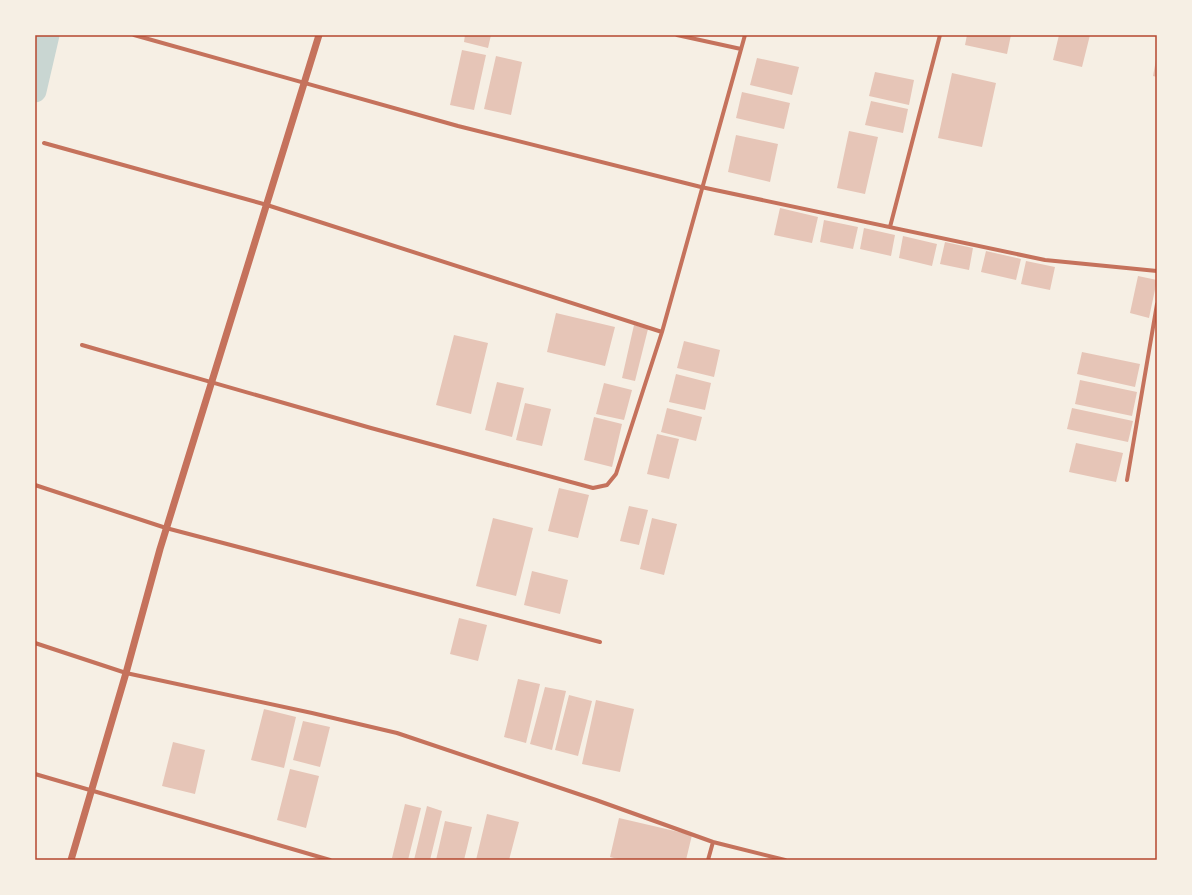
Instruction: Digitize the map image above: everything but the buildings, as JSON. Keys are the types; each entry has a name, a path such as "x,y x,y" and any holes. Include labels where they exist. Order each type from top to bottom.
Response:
{"street":[{"path":"134,35 458,126 701,187 1045,260 1157,271"},
{"path":"71,860 126,673 166,528 319,35"},
{"path":"677,35 741,49"},
{"path":"82,345 593,488 607,485 616,474 662,332 701,187 745,35"},
{"path":"890,227 940,35"},
{"path":"44,143 267,205 662,332"},
{"path":"1127,480 1157,304"},
{"path":"35,485 166,528 600,642"},
{"path":"35,643 126,673 397,733 596,800 713,842 785,860"},
{"path":"35,774 330,860"},
{"path":"708,860 713,842"}],"waterway":[{"path":"35,91 48,35"}]}
